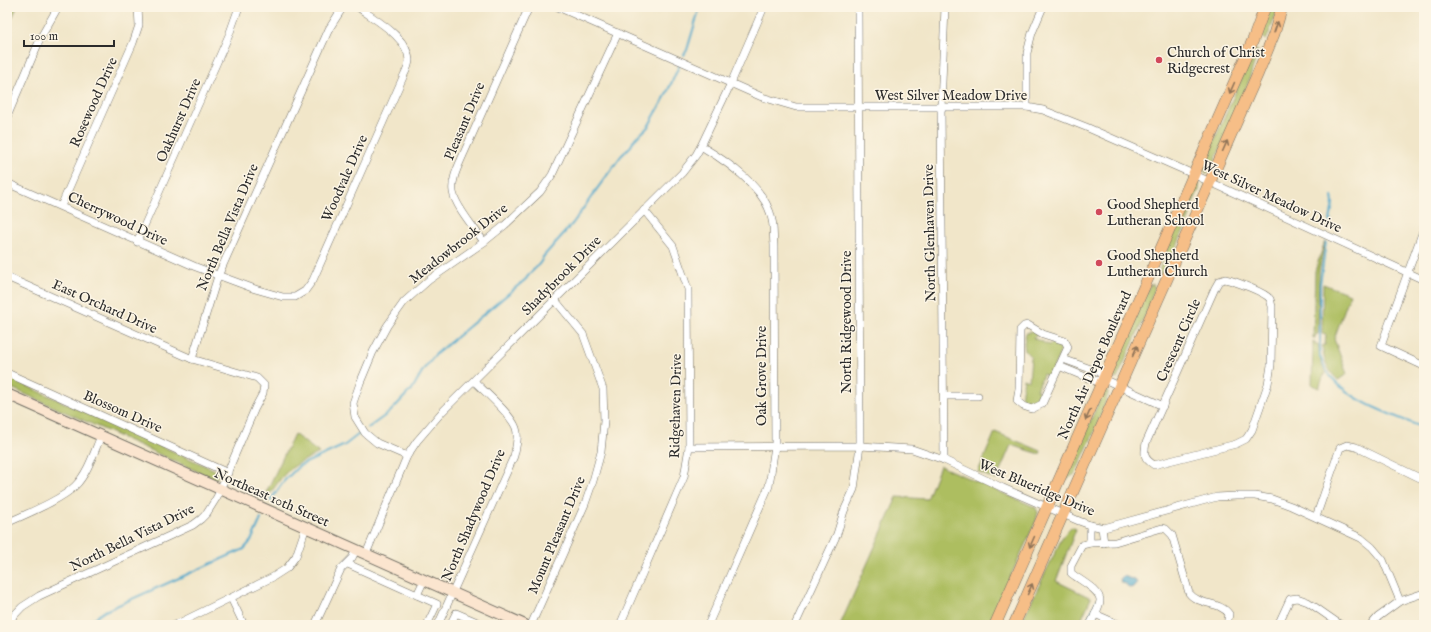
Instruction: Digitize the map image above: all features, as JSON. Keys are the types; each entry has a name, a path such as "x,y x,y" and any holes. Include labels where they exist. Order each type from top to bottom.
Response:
{"main road":[{"name":"North Air Depot Boulevard","path":"995,625 1150,276 1253,40 1265,7"},
{"path":"1014,625 1269,46 1282,7"},
{"path":"1253,40 1269,46"},
{"path":"1150,276 1165,283"},
{"name":"Northeast 10th Street","path":"7,394 525,625"},
{"path":"1056,488 1079,478"}],"street":[{"path":"7,117 41,37 58,7"},
{"name":"Rosewood Drive","path":"61,206 133,43 139,25 138,7"},
{"name":"Oakhurst Drive","path":"137,242 229,35 239,7"},
{"name":"North Bella Vista Drive","path":"7,623 22,607 39,596 201,519 207,513 221,489 255,408 263,393 264,385 257,378 192,359 218,276 329,29 343,7"},
{"name":"Woodvale Drive","path":"218,276 283,298 295,297 305,291 313,280 409,61 406,49 400,39 358,7"},
{"name":"Pleasant Drive","path":"484,242 456,202 453,191 455,176 529,7"},
{"name":"West Silver Meadow Drive","path":"558,7 762,97 796,107 1027,107 1043,110 1194,174 1424,280"},
{"name":"Shadybrook Drive","path":"366,554 407,456 417,441 442,412 682,173 696,155 731,83 764,7"},
{"name":"North Ridgewood Drive","path":"795,625 837,534 844,511 854,489 860,446 858,7"},
{"name":"North Glenhaven Drive","path":"944,460 941,107 945,7"},
{"path":"1027,107 1027,53 1032,33 1042,7"},
{"name":"Meadowbrook Drive","path":"407,456 377,443 366,433 355,417 353,403 373,352 387,326 404,302 429,280 505,226 540,192 552,175 618,33"},
{"name":"Oak Grove Drive","path":"701,146 722,159 758,192 766,203 772,219 774,245 775,446 769,486 708,625"},
{"name":"Cherrywood Drive","path":"7,183 61,206 137,242 218,276"},
{"name":"Ridgehaven Drive","path":"620,625 684,477 689,447 688,289 673,246 644,210"},
{"path":"1424,228 1381,346 1424,366"},
{"name":"East Orchard Drive","path":"7,277 192,359"},
{"name":"Crescent Circle","path":"1225,279 1235,281 1270,299 1272,306 1271,365 1268,384 1252,430 1246,439 1236,444 1154,465 1146,460 1144,452 1146,442 1163,406 1218,281 1225,279"},
{"name":"Mount Pleasant Drive","path":"531,625 585,504 593,482 601,452 604,421 603,389 583,334 555,300"},
{"path":"1028,325 1043,334 1065,341 1068,347 1063,358 1053,376 1042,404 1032,409 1018,403 1020,330 1024,326 1028,325"},
{"path":"1063,358 1099,372 1104,380"},
{"path":"1059,366 1095,381 1104,380 1120,386 1163,406"},
{"name":"Blossom Drive","path":"7,372 228,473"},
{"name":"North Shadywood Drive","path":"438,625 514,456 518,440 516,428 510,418 474,381"},
{"path":"944,396 978,396"},
{"path":"7,523 48,503 75,486 82,477 101,436"},
{"path":"1316,517 1340,448 1347,445 1356,447 1424,480"},
{"name":"West Blueridge Drive","path":"689,447 860,446 912,449 944,460 1003,488 1090,525 1102,528 1122,524 1217,497 1255,496 1272,499 1292,506 1361,538 1372,547 1383,560 1400,601"},
{"path":"1090,525 1090,543"},
{"path":"175,625 273,577 287,568 296,556 306,527"},
{"path":"1102,528 1104,543"},
{"path":"1090,625 1100,602 1099,596 1094,589 1071,573 1070,566 1082,545 1090,543 1115,542 1162,528 1166,529 1172,535 1189,593 1196,600 1220,607 1228,612 1227,625"},
{"path":"315,625 341,569 348,564 356,550"},
{"path":"348,564 437,604 427,625"},
{"path":"417,595 424,580"},
{"path":"1371,625 1378,617 1400,601 1424,593"},
{"path":"231,598 244,625"},
{"path":"1278,625 1290,599 1297,598 1308,602 1341,625"},
{"path":"450,625 456,613 484,625"},
{"path":"1095,614 1120,625"}],"green space":[{"path":"7,7 17,7 7,29"},
{"path":"1270,7 1279,7 1265,40 1262,37"},
{"path":"1254,50 1258,51 1248,83 1212,168 1207,173 1205,172 1205,166 1214,141"},
{"path":"1196,183 1199,184 1199,190 1192,204 1189,218 1166,272 1160,274 1160,268 1169,242"},
{"path":"1325,241 1319,271 1318,334 1315,335 1315,338 1313,338 1315,271"},
{"path":"1153,284 1155,288 1147,311 1117,379 1114,378 1113,376 1125,340 1149,286"},
{"path":"1323,284 1350,294 1334,339 1347,374 1338,380 1331,372 1327,364 1322,346 1325,345 1326,335 1322,334"},
{"path":"1033,331 1038,334 1033,338 1049,345 1054,342 1058,344 1061,351 1049,377 1043,374 1037,390 1041,394 1038,402 1030,405 1024,402 1021,398 1024,379 1029,381 1031,357 1025,351 1024,343 1026,333"},
{"path":"1313,341 1315,344 1318,344 1321,363 1325,372 1319,388 1312,385"},
{"path":"7,377 217,471 219,475 216,478 212,478 7,386"},
{"path":"1105,388 1108,389 1108,395 1097,426 1075,474 1067,479 1070,467"},
{"path":"995,432 1041,451 1040,454 1011,445 996,480 978,472"},
{"path":"294,434 319,453 300,462 288,471 263,499"},
{"path":"940,466 1035,507 1038,512 1036,521 988,625 840,625 897,497 927,499"},
{"path":"1071,527 1076,529 1056,581 1091,598 1079,625 1020,625 1063,536"}],"water":[{"path":"1124,576 1136,581 1137,583 1134,587 1129,588 1126,584 1121,583 1120,579"}],"waterway":[{"path":"684,55 701,7"},
{"path":"368,428 390,412 411,391 423,370 436,354 526,279 538,266 543,257 573,223 621,156 631,146 634,140 648,127 665,97 680,64"},
{"path":"1329,227 1333,203 1332,196"},
{"path":"1326,242 1320,284 1320,356 1325,368 1341,387 1363,402 1424,428"},
{"path":"270,501 284,481 299,466 345,445 359,434"},
{"path":"84,625 105,611 244,549 251,541 261,519"},
{"path":"1085,625 1097,600"}],"place":[{"name":"Church of Christ Ridgecrest","path":"1159,60"},
{"name":"Good Shepherd Lutheran School","path":"1099,212"},
{"name":"Good Shepherd Lutheran Church","path":"1099,263"}]}
